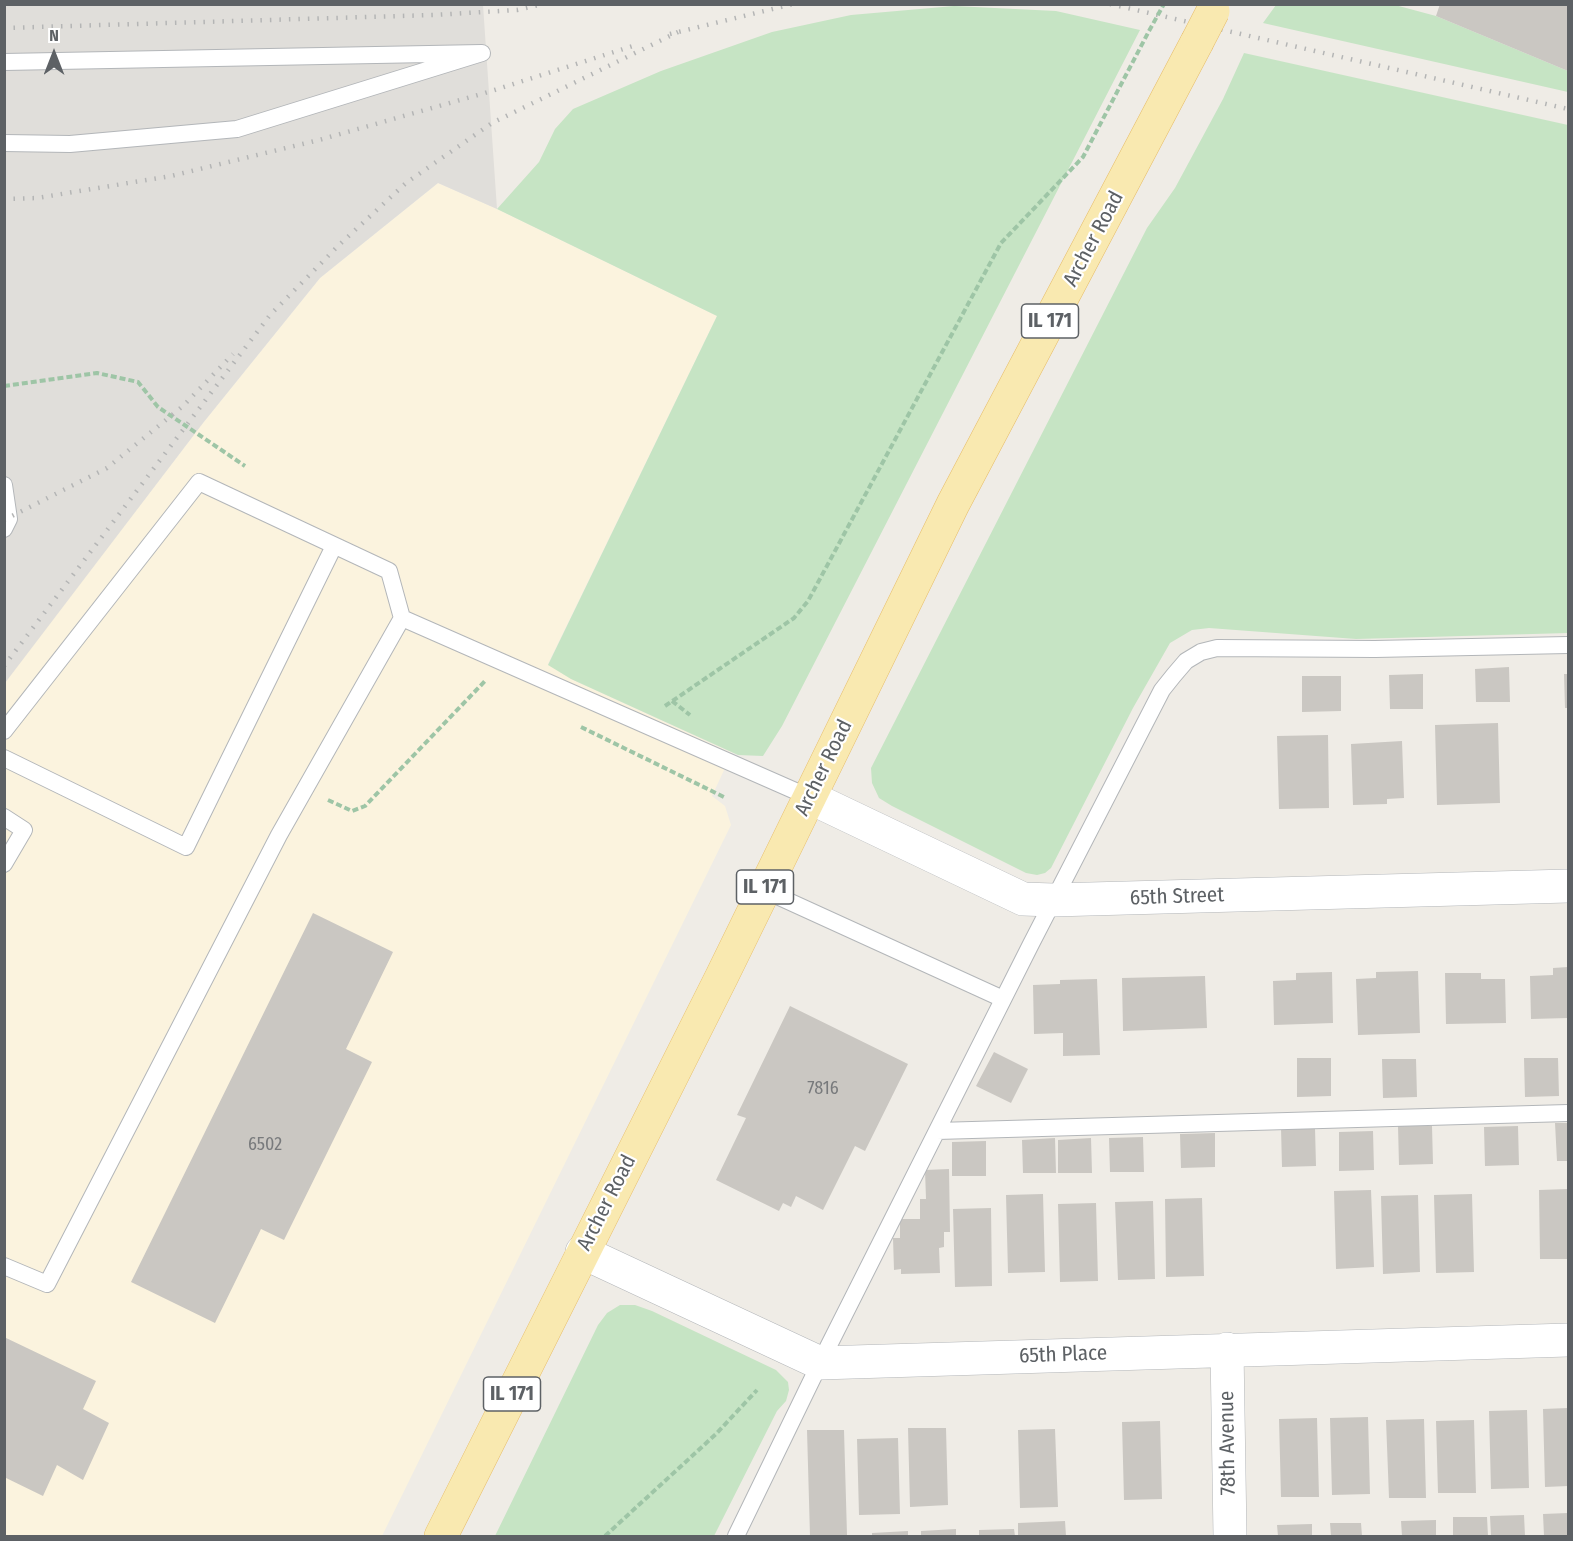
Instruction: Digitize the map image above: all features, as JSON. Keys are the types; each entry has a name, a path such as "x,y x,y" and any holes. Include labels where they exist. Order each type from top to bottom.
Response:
{"main road":[{"name":"Archer Road","path":"441,1536 764,890 953,504 1215,8"}],"street":[{"name":"65th Street","path":"809,797 1023,899 1569,885"},
{"name":"65th Place","path":"582,1252 820,1363 1569,1340"},
{"name":"78th Avenue","path":"1227,1349 1230,1536"}],"lane":[{"path":"4,62 482,53 237,129 70,144 4,143"},
{"path":"4,731 199,482 389,571 402,618 279,835 47,1284 4,1266"},
{"path":"4,485 9,519 4,530"},
{"path":"4,758 186,847 334,546"},
{"path":"402,618 809,797"},
{"path":"736,1536 820,1363 1053,900 1162,690 1186,661 1201,652 1217,648 1375,649 1569,645"},
{"path":"4,817 24,830 4,864"},
{"path":"764,890 1003,999"},
{"path":"937,1131 1569,1113"}],"path":[{"path":"641,724 794,618 808,601 1001,243 1083,157 1164,4"},
{"path":"4,386 97,373 138,382 158,407 244,466"},
{"path":"324,798 352,811 365,806 484,681 495,686"},
{"path":"579,726 726,798"},
{"path":"605,1536 708,1442 758,1390"}],"shaded area":[{"path":"5,5 483,5 497,209 438,183 320,278 203,423 5,683"},
{"path":"438,183 497,209 717,316 548,664 571,679 732,753 712,796 725,806 731,825 382,1536 5,1536 4,683 203,423 320,278"}],"green space":[{"path":"1276,5 1395,5 1436,16 1568,71 1568,92 1263,23"},
{"path":"954,6 1056,11 1140,30 782,726 763,756 738,755 571,679 548,665 717,316 497,209 539,162 555,129 573,109 661,71 772,32 851,15"},
{"path":"1244,53 1568,125 1568,633 1356,639 1209,628 1192,630 1170,643 1133,708 1051,868 1037,875 1026,873 879,798 872,783 871,768 1147,228 1175,188 1223,99"},
{"path":"620,1305 635,1305 652,1311 776,1370 788,1382 789,1390 786,1401 777,1411 714,1536 495,1536 598,1325 607,1313"}],"building":[{"path":"1440,4 1568,4 1568,71 1436,16"},
{"path":"1509,667 1510,702 1476,702 1475,669"},
{"path":"1423,674 1423,709 1390,709 1389,675"},
{"path":"1564,674 1568,674 1568,708 1565,708"},
{"path":"1302,676 1341,676 1341,711 1302,712"},
{"path":"1498,723 1500,803 1437,805 1435,725"},
{"path":"1328,735 1329,808 1279,809 1277,736"},
{"path":"1402,741 1404,798 1387,799 1387,804 1353,805 1351,744"},
{"path":"313,913 393,952 346,1049 372,1062 284,1240 261,1229 215,1323 131,1282"},
{"path":"1568,967 1568,1018 1531,1019 1530,976 1553,975 1553,968"},
{"path":"1418,971 1420,1033 1358,1035 1356,979 1376,978 1376,972"},
{"path":"1332,972 1333,1023 1274,1025 1273,981 1296,980 1296,973"},
{"path":"1445,973 1481,973 1481,979 1505,979 1506,1023 1446,1024"},
{"path":"1205,976 1207,1028 1123,1031 1122,978"},
{"path":"1097,979 1100,1055 1063,1056 1063,1033 1034,1034 1033,985 1060,984 1060,980"},
{"path":"790,1006 908,1064 865,1151 855,1146 823,1210 796,1196 791,1207 783,1203 779,1211 716,1180 746,1118 737,1115"},
{"path":"994,1052 1028,1069 1011,1103 976,1086"},
{"path":"1297,1058 1331,1058 1331,1096 1297,1097"},
{"path":"1524,1058 1558,1058 1559,1096 1525,1097"},
{"path":"1382,1059 1416,1059 1417,1097 1383,1098"},
{"path":"1555,1123 1568,1123 1568,1161 1557,1161"},
{"path":"1398,1126 1432,1126 1433,1164 1399,1165"},
{"path":"1518,1126 1519,1165 1485,1166 1484,1127"},
{"path":"1281,1128 1315,1128 1316,1166 1282,1167"},
{"path":"1373,1131 1374,1170 1339,1171 1339,1132"},
{"path":"1215,1133 1215,1167 1181,1168 1180,1134"},
{"path":"1143,1137 1144,1172 1110,1172 1109,1138"},
{"path":"1055,1138 1056,1173 1023,1173 1022,1140"},
{"path":"1091,1138 1092,1173 1058,1173 1058,1140"},
{"path":"986,1141 986,1176 952,1176 952,1142"},
{"path":"949,1169 950,1232 944,1232 944,1247 939,1248 940,1273 901,1274 901,1269 894,1270 893,1238 900,1238 900,1219 920,1219 920,1199 926,1199 925,1170"},
{"path":"1568,1189 1568,1259 1540,1259 1539,1190"},
{"path":"1371,1190 1374,1267 1336,1269 1334,1191"},
{"path":"1043,1194 1045,1272 1008,1273 1006,1195"},
{"path":"1472,1194 1474,1272 1436,1273 1434,1195"},
{"path":"1418,1195 1420,1272 1383,1274 1381,1196"},
{"path":"1202,1198 1204,1276 1166,1277 1165,1199"},
{"path":"1153,1201 1155,1279 1118,1280 1115,1202"},
{"path":"1096,1203 1098,1281 1060,1282 1058,1204"},
{"path":"991,1208 992,1286 955,1287 953,1209"},
{"path":"4,1337 96,1381 83,1409 109,1423 83,1480 57,1465 43,1496 4,1477"},
{"path":"1568,1408 1568,1486 1545,1487 1543,1409"},
{"path":"1527,1410 1529,1488 1491,1489 1489,1411"},
{"path":"1368,1417 1370,1494 1332,1495 1330,1418"},
{"path":"1317,1418 1319,1497 1281,1497 1279,1419"},
{"path":"1424,1419 1426,1498 1389,1498 1386,1420"},
{"path":"1474,1420 1476,1493 1438,1493 1436,1421"},
{"path":"1160,1421 1162,1499 1124,1500 1122,1422"},
{"path":"908,1428 946,1428 948,1505 910,1507"},
{"path":"1055,1429 1058,1507 1020,1508 1018,1430"},
{"path":"807,1430 844,1430 847,1535 810,1536"},
{"path":"898,1438 900,1514 859,1515 857,1439"},
{"path":"1568,1513 1568,1536 1544,1536 1543,1514"},
{"path":"1524,1515 1525,1536 1491,1536 1490,1516"},
{"path":"1453,1517 1487,1517 1488,1536 1453,1536"},
{"path":"1436,1520 1436,1536 1402,1536 1401,1521"},
{"path":"1065,1521 1066,1536 1018,1536 1018,1523"},
{"path":"1330,1523 1361,1523 1362,1536 1331,1536"},
{"path":"1312,1524 1312,1536 1278,1536 1277,1525"},
{"path":"956,1529 956,1536 921,1536 921,1531"},
{"path":"1014,1529 1015,1536 979,1536 979,1530"},
{"path":"908,1531 908,1536 872,1536 872,1533"}],"railway":[{"path":"4,28 433,15 517,10 543,4"},
{"path":"670,34 793,4"},
{"path":"1110,4 1568,109"},
{"path":"4,666 270,315 339,245 406,183 492,123 678,32"},
{"path":"4,199 37,198 171,176 319,140 485,93 636,45"},
{"path":"4,520 107,468 183,406 233,354"}]}
